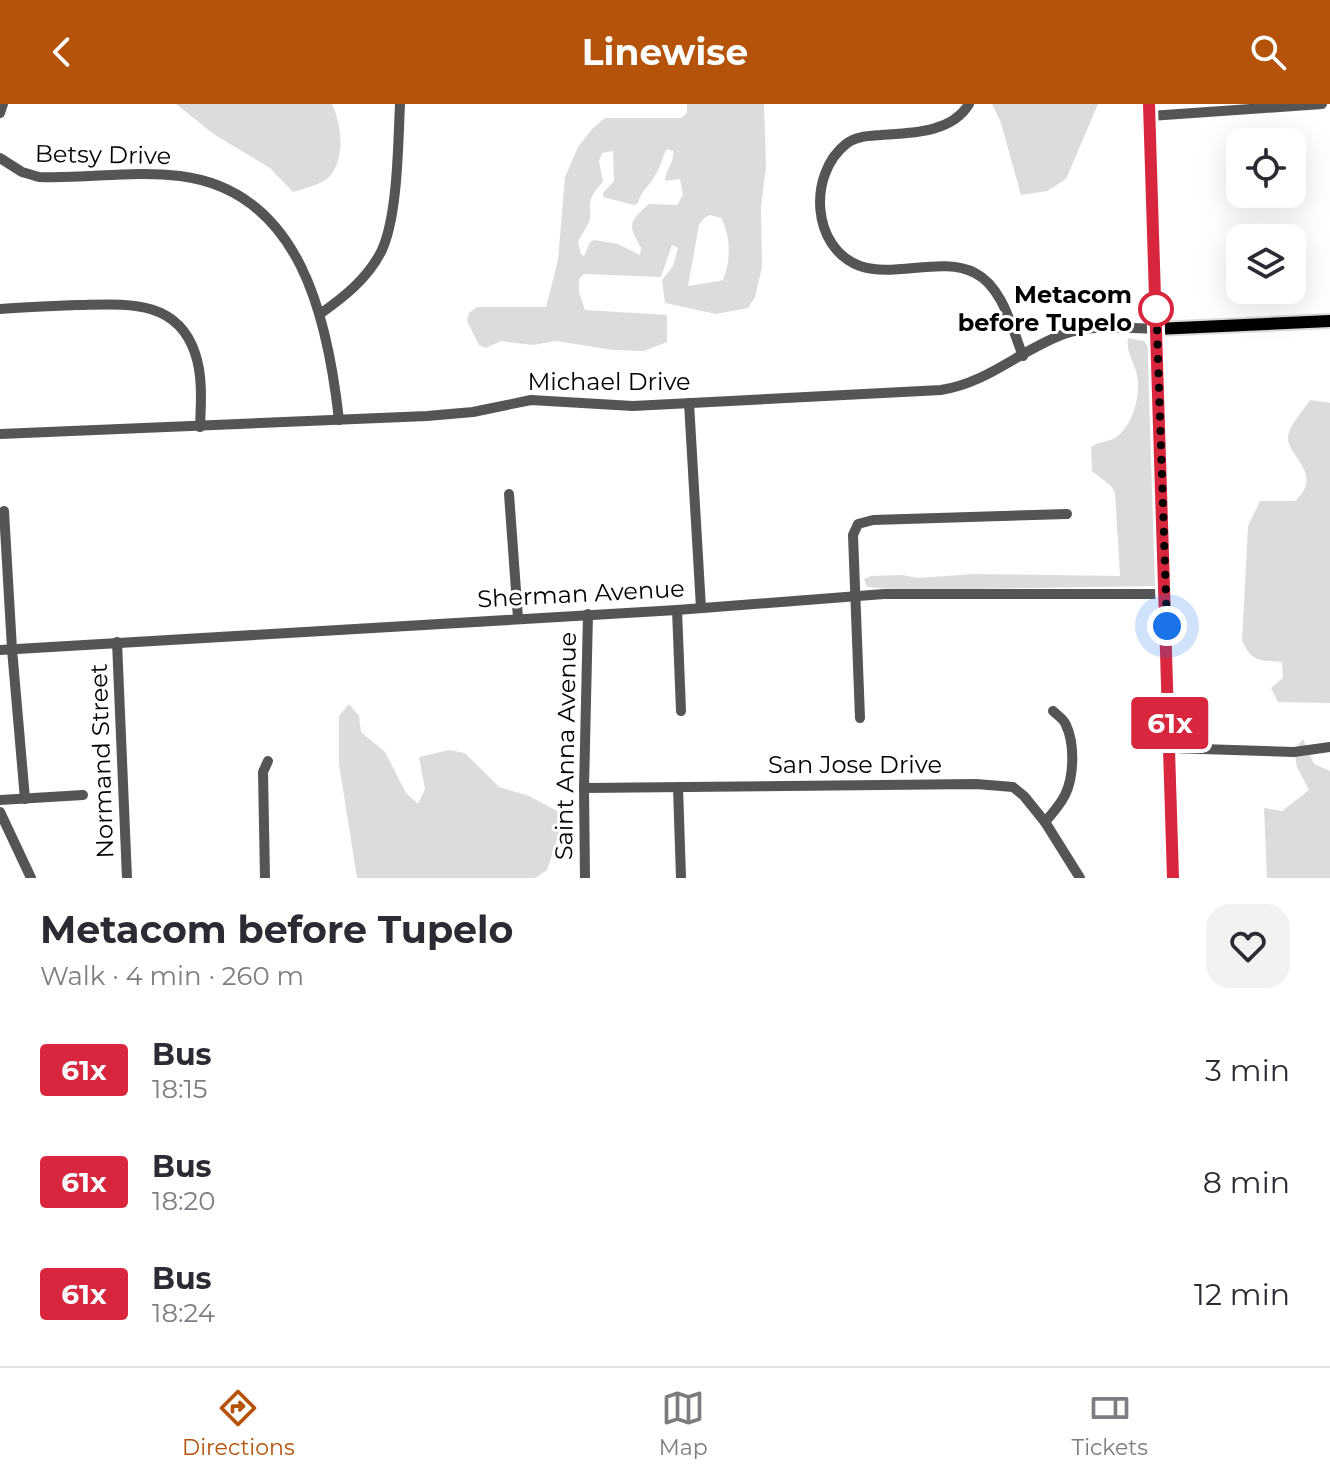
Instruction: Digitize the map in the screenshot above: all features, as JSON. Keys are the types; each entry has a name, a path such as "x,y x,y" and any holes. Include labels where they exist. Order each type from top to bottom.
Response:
{"main road":[{"path":"1150,110 1173,878"},
{"path":"1156,329 1330,321"}],"street":[{"path":"0,113 3,104"},
{"path":"320,314 365,276 385,242 393,197 400,104"},
{"path":"969,104 949,124 935,129 862,136 846,143 829,164 822,181 820,219 827,239 842,255 858,265 873,268 959,268 975,273 991,285 999,297 1023,356"},
{"path":"1150,110 1322,104"},
{"name":"Betsy Drive","path":"0,158 22,172 39,177 182,176 216,186 257,209 285,238 306,277 320,314 333,367 339,420"},
{"path":"0,309 131,304 165,314 176,322 195,350 200,381 200,427"},
{"name":"Michael Drive","path":"0,434 473,412 531,400 633,406 941,390 981,379 1059,336 1087,328 1156,329"},
{"path":"689,403 701,608"},
{"path":"509,494 518,618"},
{"path":"4,511 25,799"},
{"path":"860,718 853,535 858,524 873,520 1067,514"},
{"name":"Sherman Avenue","path":"0,650 929,593 1165,594"},
{"path":"677,610 681,711"},
{"name":"Saint Anna Avenue","path":"585,878 588,614"},
{"name":"Normand Street","path":"117,642 127,878"},
{"path":"1045,822 1065,796 1070,782 1071,742 1065,722 1053,711"},
{"path":"1170,748 1294,752 1330,747"},
{"path":"265,878 263,772 268,761"},
{"name":"San Jose Drive","path":"584,788 961,784 1013,787 1034,807 1080,878"},
{"path":"678,787 681,878"},
{"path":"0,800 83,795"},
{"path":"0,812 31,878"}],"shaded area":[{"path":"176,104 332,104 340,138 337,164 326,180 293,192 270,168 215,135"},
{"path":"687,104 764,104 766,167 761,207 762,267 755,297 748,308 716,314 665,303 662,280 673,266 678,248 672,245 661,277 584,274 579,279 579,292 585,310 667,315 667,342 644,351 613,350 556,341 533,345 501,341 486,348 479,345 467,321 469,313 477,307 546,307 558,260 565,177 578,147 593,128 605,118 681,118 687,113","holes":["667,149 673,151 673,155 665,181 680,179 683,195 677,205 649,204 637,215 632,229 641,248 640,255 618,244 594,240 584,256 581,254 578,242 590,219 590,202 603,182 599,161 602,153 613,151 614,181 603,197 634,205 654,178","710,215 721,218 727,233 729,257 726,272 723,280 688,286 699,225"]},
{"path":"992,104 1098,104 1066,179 1047,191 1021,195 1001,123"},
{"path":"1128,338 1144,341 1153,363 1157,457 1152,488 1159,586 909,590 867,587 864,579 871,576 1120,576 1115,493 1092,471 1091,447 1119,435 1135,407 1138,382"},
{"path":"1310,400 1330,403 1330,703 1278,702 1271,688 1283,678 1282,662 1253,657 1242,641 1248,526 1260,501 1295,501 1303,491 1306,474 1288,439 1293,424"},
{"path":"349,704 359,716 361,732 385,752 406,793 418,804 425,789 419,757 449,750 465,753 499,787 529,796 557,811 562,825 547,870 535,878 357,878 339,764 339,716"},
{"path":"1303,739 1314,764 1330,771 1330,878 1267,878 1264,808 1282,811 1309,790 1297,767 1294,750"}],"bus line":[{"name":"61x","path":"1149,104 1173,878"}],"place":[{"name":"Metacom before Tupelo","path":"1156,309"}],"route":[{"path":"1156,309 1156,298 1167,626"}]}
